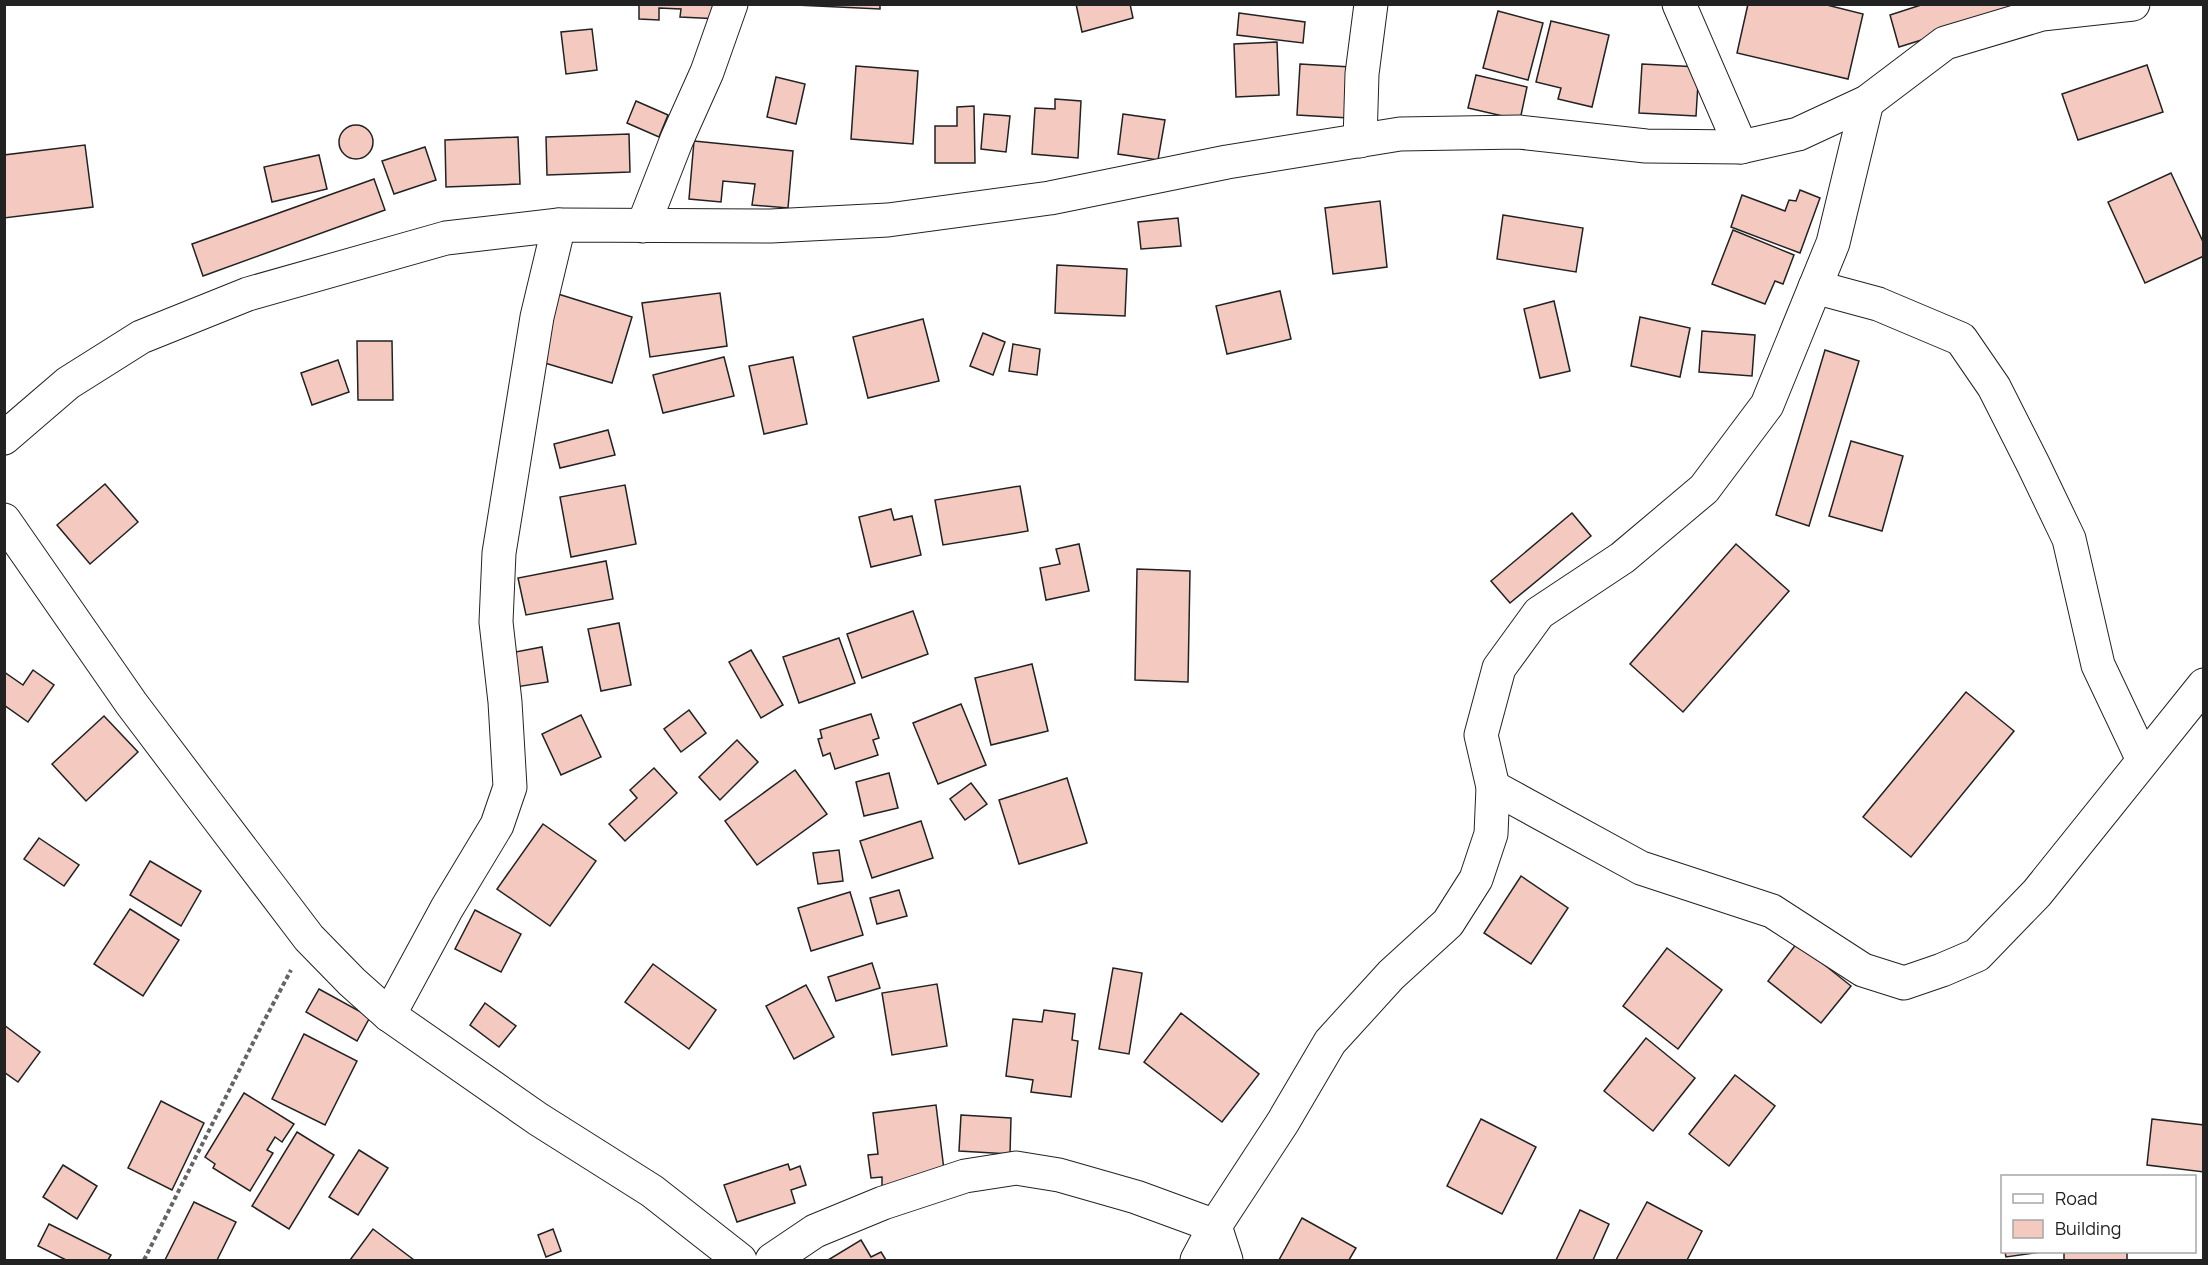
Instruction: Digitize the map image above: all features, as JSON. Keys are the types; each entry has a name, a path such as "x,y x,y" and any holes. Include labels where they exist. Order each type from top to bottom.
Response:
{"street":[{"path":"643,226 677,139 707,72 732,4"},
{"path":"1360,141 1362,74 1371,4"},
{"path":"1679,4 1741,147"},
{"path":"4,438 68,383 141,337 248,294 446,238 559,225 771,226 888,220 1050,198 1227,162 1400,134 1519,132 1646,146 1741,147 1798,134 1867,102 1945,43 2042,9 2133,4"},
{"path":"1197,1260 1215,1226 1283,1122 1330,1041 1391,975 1448,923 1476,879 1491,834 1493,787 1481,735 1499,668 1539,613 1622,558 1704,489 1767,405 1833,243 1867,102"},
{"path":"389,1015 447,908 497,825 510,787 506,712 496,622 499,553 537,317 559,225"},
{"path":"1815,287 1878,304 1961,339 1994,387 2034,464 2068,538 2098,664 2143,760"},
{"path":"4,520 131,703 309,938 352,982 389,1015 538,1119 652,1191 740,1260"},
{"path":"1493,787 1641,868 1772,910 1863,970 1904,983 1977,955 2037,894 2204,685"},
{"path":"772,1260 815,1231 883,1203 965,1176 1016,1168 1059,1174 1136,1197 1215,1226"},
{"path":"1215,1226 1226,1260"}],"path":[{"path":"144,1260 262,1023 309,938"}],"building":[{"path":"639,4 721,4 720,19 680,17 681,9 659,8 659,20 639,19"},
{"path":"774,4 880,4 880,9"},
{"path":"1076,4 1130,4 1133,18 1082,32"},
{"path":"1748,4 1823,4 1863,14 1848,79 1737,53"},
{"path":"1924,4 2023,4 2024,8 1899,47 1890,15"},
{"path":"1498,11 1543,23 1528,80 1483,68"},
{"path":"1239,13 1305,22 1303,43 1237,35"},
{"path":"1551,21 1609,35 1592,107 1558,99 1561,88 1536,82"},
{"path":"592,29 597,70 566,74 561,32"},
{"path":"1277,42 1279,95 1236,97 1234,44"},
{"path":"1300,64 1351,67 1349,118 1297,115"},
{"path":"1642,64 1699,67 1696,116 1639,113"},
{"path":"2147,65 2163,112 2078,140 2062,94"},
{"path":"856,66 918,71 913,144 851,139"},
{"path":"1476,75 1527,87 1520,120 1468,108"},
{"path":"776,77 805,84 796,124 767,117"},
{"path":"1055,99 1081,101 1078,158 1032,154 1035,108 1055,109"},
{"path":"636,101 668,115 659,137 627,123"},
{"path":"974,106 975,163 935,163 935,126 957,126 957,107"},
{"path":"984,114 1010,116 1006,152 981,149"},
{"path":"1123,114 1165,120 1158,160 1118,154"},
{"path":"356,125 368,130 373,142 368,154 356,159 344,154 339,142 344,130"},
{"path":"629,134 630,172 547,175 546,137"},
{"path":"518,137 520,184 446,187 445,140"},
{"path":"694,141 793,151 788,208 752,205 755,184 723,181 721,202 689,199"},
{"path":"85,145 93,207 4,218 4,155"},
{"path":"425,147 436,180 394,194 382,161"},
{"path":"319,155 327,189 272,202 264,167"},
{"path":"2171,173 2204,244 2204,256 2145,283 2108,202"},
{"path":"374,179 385,210 203,276 192,244"},
{"path":"1800,190 1820,198 1800,253 1731,227 1742,195 1785,211 1789,200 1796,201"},
{"path":"1380,201 1387,267 1333,274 1325,208"},
{"path":"1503,215 1583,228 1576,272 1497,259"},
{"path":"1178,218 1181,246 1141,249 1138,222"},
{"path":"1733,230 1794,255 1783,284 1775,281 1765,304 1712,284"},
{"path":"1057,265 1127,269 1125,316 1055,313"},
{"path":"1280,291 1291,339 1227,354 1216,306"},
{"path":"720,293 727,346 650,357 642,303"},
{"path":"558,294 632,317 612,383 538,361"},
{"path":"1554,301 1570,371 1540,378 1524,309"},
{"path":"1640,317 1690,328 1680,377 1631,366"},
{"path":"923,319 939,381 868,398 853,337"},
{"path":"1702,331 1755,335 1752,376 1699,372"},
{"path":"983,333 1005,342 993,375 970,366"},
{"path":"357,341 392,341 393,400 358,400"},
{"path":"1013,344 1040,349 1037,375 1009,371"},
{"path":"1825,350 1859,361 1809,526 1776,515"},
{"path":"724,357 734,396 663,413 653,375"},
{"path":"793,357 807,424 764,434 749,366"},
{"path":"338,360 349,392 312,405 301,373"},
{"path":"608,430 615,455 560,468 554,444"},
{"path":"1851,441 1903,456 1882,531 1829,516"},
{"path":"105,484 138,522 90,564 57,525"},
{"path":"625,485 636,544 571,557 560,497"},
{"path":"1020,486 1028,531 943,545 935,500"},
{"path":"891,509 894,520 912,516 921,555 871,567 859,517"},
{"path":"1572,513 1591,536 1510,603 1491,581"},
{"path":"1079,544 1089,591 1046,600 1040,568 1060,564 1056,549"},
{"path":"1736,544 1789,591 1683,712 1630,664"},
{"path":"606,561 613,599 526,615 518,578"},
{"path":"1137,569 1190,571 1188,682 1135,680"},
{"path":"913,611 928,654 862,678 847,634"},
{"path":"619,623 631,685 601,691 588,629"},
{"path":"839,638 855,683 799,703 783,657"},
{"path":"542,647 548,682 516,687 510,653"},
{"path":"751,650 783,705 761,718 729,662"},
{"path":"1032,664 1048,731 991,745 975,678"},
{"path":"33,670 54,685 28,722 4,705 4,672 23,685"},
{"path":"1966,692 2014,731 1911,857 1863,817"},
{"path":"961,704 986,765 938,784 913,723"},
{"path":"689,710 706,733 681,752 664,729"},
{"path":"871,714 879,738 873,740 878,755 835,769 830,753 823,756 818,739 822,738 820,730"},
{"path":"581,715 601,757 561,775 542,734"},
{"path":"104,716 138,752 86,801 52,764"},
{"path":"737,740 758,762 720,800 699,777"},
{"path":"654,768 677,793 625,841 609,824 637,798 630,790"},
{"path":"795,770 827,814 757,865 725,821"},
{"path":"889,773 898,808 864,816 856,782"},
{"path":"1067,778 1087,843 1019,864 999,800"},
{"path":"971,783 987,804 965,820 950,799"},
{"path":"921,821 933,858 872,878 860,841"},
{"path":"543,824 596,861 550,926 497,889"},
{"path":"39,838 79,865 64,886 24,859"},
{"path":"839,850 843,881 818,884 813,853"},
{"path":"150,861 201,891 181,926 130,895"},
{"path":"1521,876 1568,908 1531,964 1484,933"},
{"path":"899,890 907,916 877,924 870,898"},
{"path":"850,892 863,935 811,951 798,908"},
{"path":"130,909 179,940 143,996 94,964"},
{"path":"475,910 521,934 501,972 455,949"},
{"path":"1797,943 1851,986 1821,1023 1768,981"},
{"path":"1667,948 1722,990 1678,1049 1623,1006"},
{"path":"872,963 880,988 836,1001 828,977"},
{"path":"653,964 716,1010 689,1049 625,1002"},
{"path":"1113,968 1142,973 1129,1054 1099,1049"},
{"path":"937,984 947,1046 892,1055 882,993"},
{"path":"806,985 834,1037 794,1059 766,1006"},
{"path":"319,989 370,1017 357,1041 306,1012"},
{"path":"485,1003 516,1026 499,1047 470,1025"},
{"path":"1044,1010 1075,1014 1072,1040 1078,1041 1071,1097 1031,1092 1033,1080 1006,1076 1013,1019 1042,1022"},
{"path":"1181,1013 1259,1074 1222,1122 1144,1062"},
{"path":"4,1025 40,1052 18,1082 4,1072"},
{"path":"304,1034 357,1061 325,1125 272,1099"},
{"path":"1646,1038 1695,1078 1653,1131 1604,1091"},
{"path":"1735,1075 1775,1106 1729,1166 1689,1134"},
{"path":"244,1093 294,1124 282,1142 275,1137 267,1150 273,1153 250,1191 213,1168 215,1164 205,1157"},
{"path":"161,1101 204,1123 172,1190 128,1168"},
{"path":"936,1105 945,1178 882,1186 882,1177 871,1178 868,1155 878,1154 873,1113"},
{"path":"961,1115 1011,1118 1010,1154 959,1151"},
{"path":"1481,1119 1536,1147 1502,1214 1447,1186"},
{"path":"2152,1119 2204,1125 2204,1172 2147,1165"},
{"path":"297,1132 334,1155 289,1229 252,1206"},
{"path":"359,1150 388,1168 358,1215 329,1197"},
{"path":"788,1164 790,1170 800,1166 806,1185 791,1190 795,1203 737,1222 724,1185"},
{"path":"63,1165 97,1186 77,1219 43,1197"},
{"path":"194,1202 236,1222 217,1260 165,1260"},
{"path":"1647,1202 1702,1231 1687,1260 1616,1260"},
{"path":"1580,1210 1609,1224 1593,1260 1556,1260"},
{"path":"1302,1218 1356,1248 1349,1260 1279,1260"},
{"path":"49,1224 111,1255 108,1260 66,1260 38,1246"},
{"path":"373,1229 414,1260 350,1260"},
{"path":"553,1229 561,1251 546,1257 538,1235"},
{"path":"861,1240 871,1257 881,1252 886,1260 828,1260"},
{"path":"2005,1253 2034,1253 2006,1257"},
{"path":"2064,1253 2127,1253 2127,1260 2064,1260"}]}
